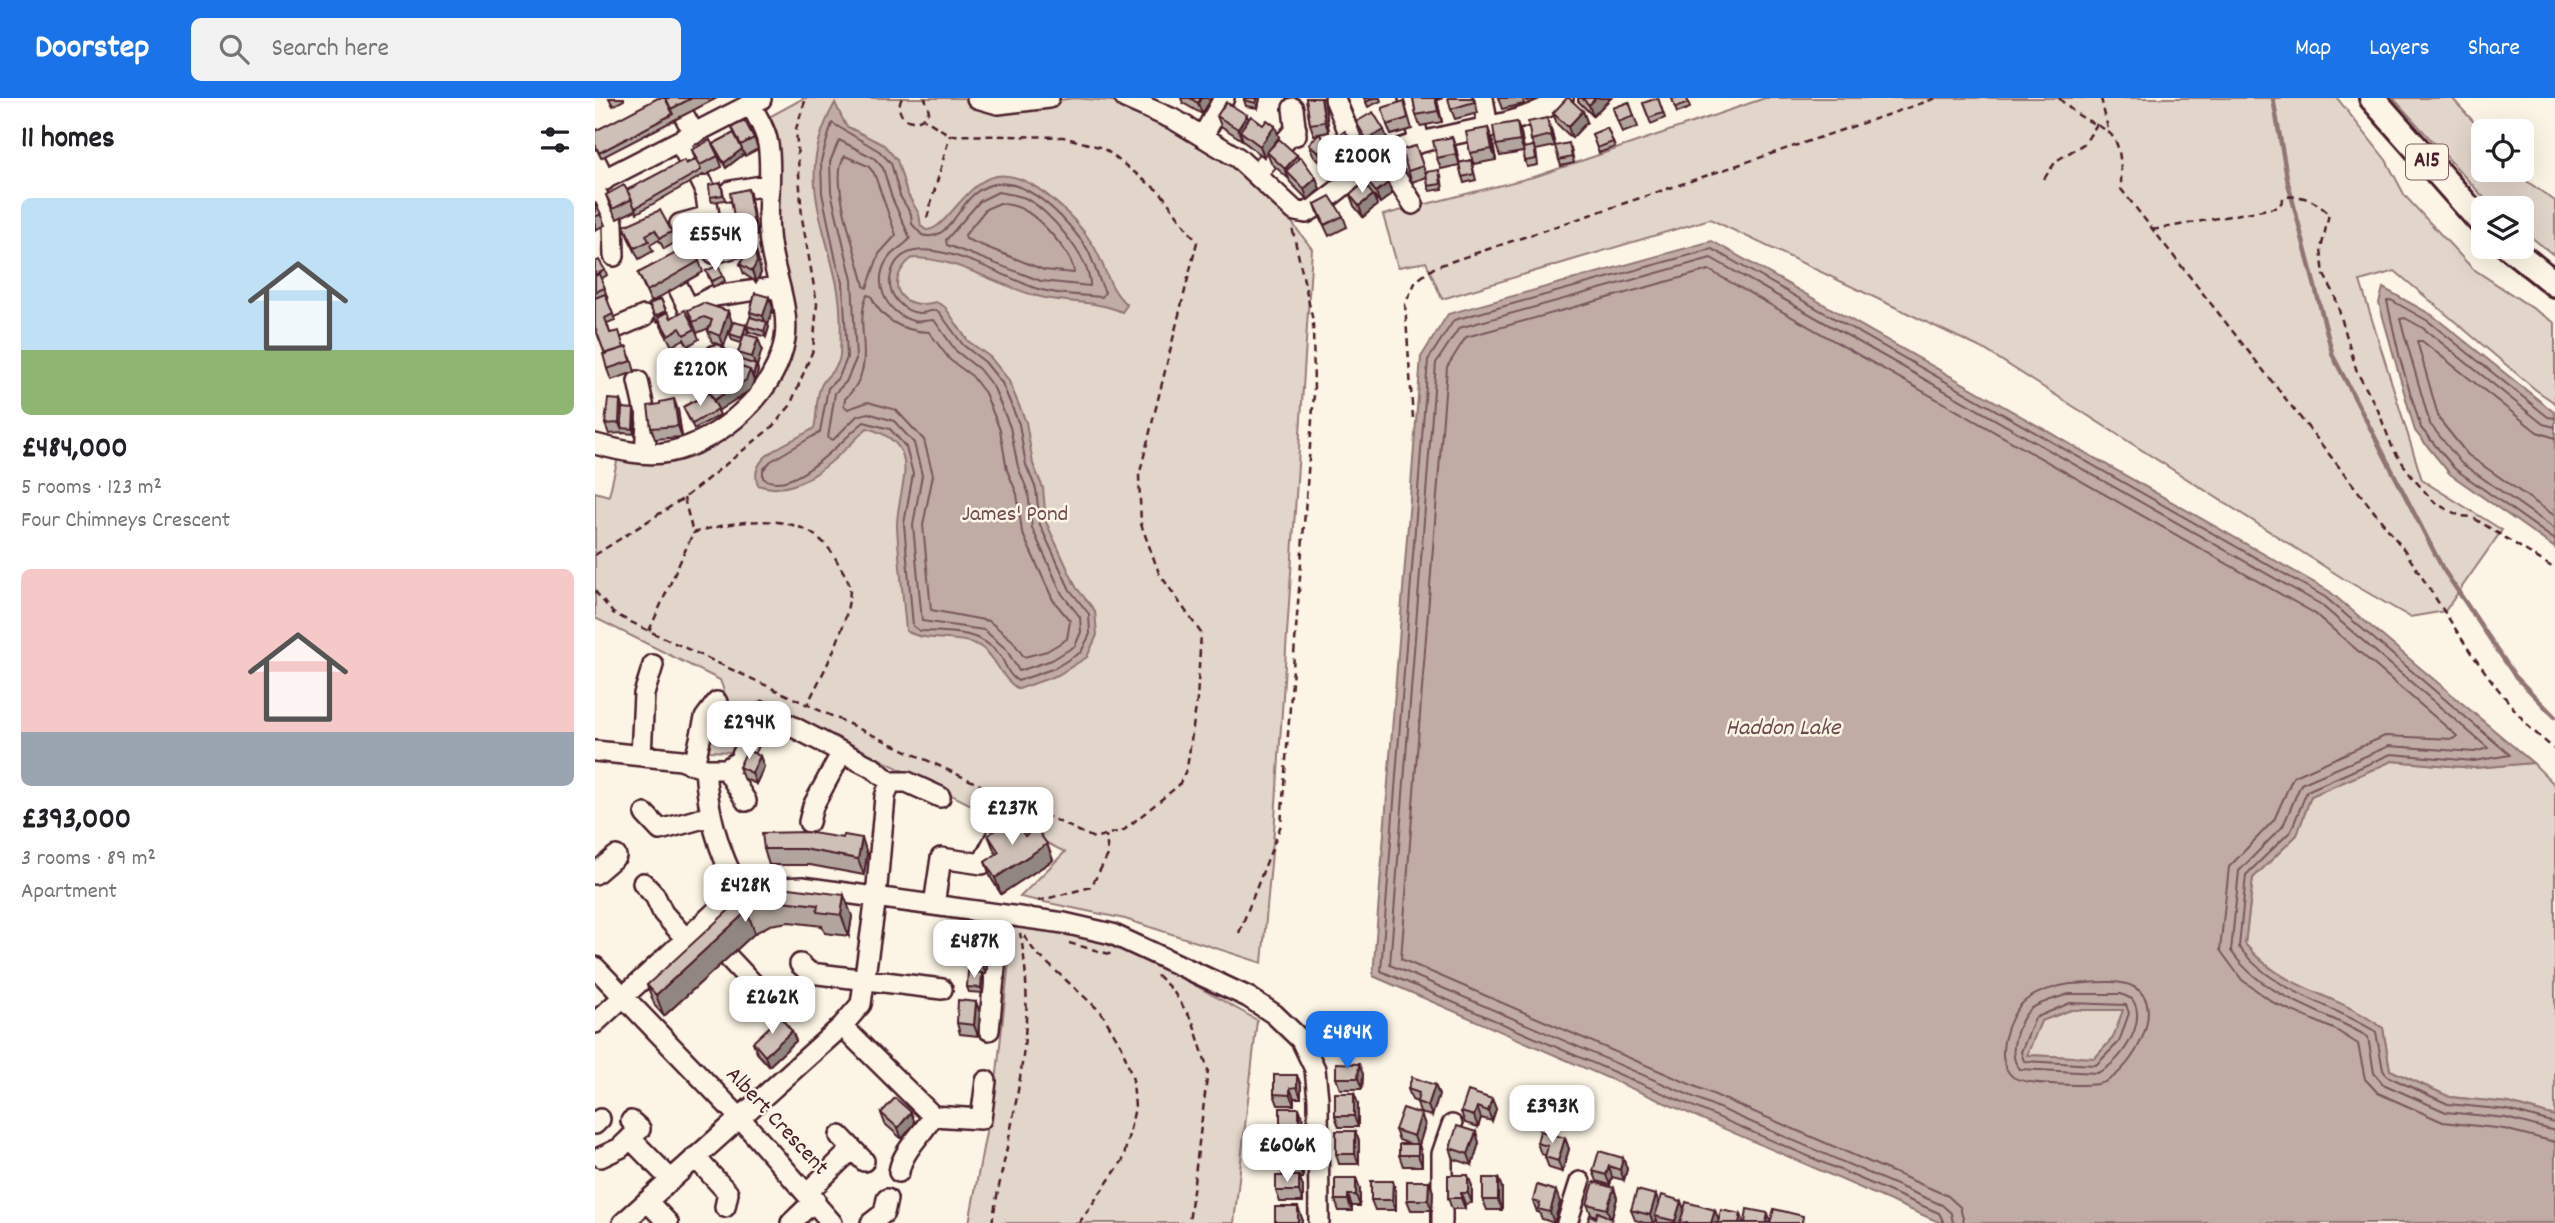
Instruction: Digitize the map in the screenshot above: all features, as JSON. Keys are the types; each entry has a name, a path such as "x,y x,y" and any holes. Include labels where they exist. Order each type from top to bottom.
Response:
{"main road":[{"name":"A15","path":"2372,98 2471,210"},
{"path":"2524,259 2555,284"}],"street":[{"path":"978,98 998,104 1049,98"},
{"path":"1203,136 1224,98"},
{"path":"1409,98 1419,141"},
{"path":"1483,98 1488,128"},
{"path":"1137,101 1203,136 1257,173 1296,211 1306,213 1379,161 1419,141 1488,128 1543,111 1563,98"},
{"path":"1335,99 1350,135 1379,161 1413,204"},
{"path":"595,444 645,453 669,452 688,445 731,404 759,396 785,340 785,308 779,286 755,243 768,185 768,145 756,101 598,185"},
{"path":"678,104 696,172 705,189 709,216 680,224"},
{"path":"1257,173 1296,132 1293,108"},
{"path":"595,160 598,185 613,223 614,256"},
{"path":"731,191 768,185"},
{"path":"715,253 755,243"},
{"path":"677,285 689,309 714,296 779,286"},
{"path":"601,333 644,316"},
{"path":"706,367 731,404"},
{"path":"639,381 647,422 645,453"},
{"path":"641,756 644,694 653,665"},
{"path":"717,702 705,718 700,767 720,854 739,890"},
{"path":"595,751 681,760 700,767 726,769 739,761 764,712 873,768 890,782 907,782 940,797"},
{"path":"809,822 813,806 842,752"},
{"path":"726,769 746,801"},
{"path":"623,1223 842,1026 861,1004 876,897 885,797 890,782"},
{"path":"645,814 660,830 711,816"},
{"path":"935,905 941,858 982,863 999,831"},
{"path":"595,874 616,856"},
{"path":"643,883 655,896 663,913 724,952 759,990"},
{"path":"595,1023 739,890 802,887 935,905 1011,921 1064,923 1112,934 1160,954 1274,1014 1301,1040 1315,1069 1318,1100 1319,1223"},
{"path":"989,1030 1011,921"},
{"path":"800,964 810,973 942,989"},
{"name":"Albert Crescent","path":"595,967 739,1117 832,1223"},
{"path":"842,1026 933,1116 981,1119 986,1080"},
{"path":"899,1171 901,1160 922,1136 933,1116"},
{"path":"1443,1223 1442,1154 1452,1125"},
{"path":"601,1157 620,1148 631,1129 671,1180"},
{"path":"791,1223 852,1149"},
{"path":"695,1157 728,1193 725,1208"},
{"path":"1567,1223 1580,1182"},
{"path":"871,1223 884,1213 887,1199"},
{"path":"647,1201 668,1223"}],"path":[{"path":"595,555 684,498 772,427 790,406 813,350 817,304 802,218 796,130 806,98"},
{"path":"902,98 899,104 900,114 908,122 915,123 924,119 929,111 925,98"},
{"path":"1413,418 1405,303 1416,281 1435,267 1937,98"},
{"path":"2059,98 2109,131"},
{"path":"2101,98 2109,131 2122,153 2121,189 2405,551 2471,653 2498,689 2529,727 2555,750"},
{"path":"595,591 613,613 649,631 1094,838 1124,830 1179,785 1187,768 1197,701 1201,633 1159,573 1141,524 1139,476 1197,242 1161,193 1103,148 1063,137 950,135 924,119"},
{"path":"2044,179 2056,161 2085,143 2097,124"},
{"path":"927,218 950,135"},
{"path":"2151,230 2279,207 2284,197 2301,196 2315,201 2329,214 2321,248 2324,275 2334,293 2357,372 2378,410 2393,449 2435,503 2460,516 2472,517 2555,569"},
{"path":"1239,933 1281,825 1314,394 1313,321 1299,249 1285,202"},
{"path":"649,631 693,533 684,498"},
{"path":"693,533 734,521 764,519 810,531 833,553 850,586 845,628 807,705"},
{"path":"1011,921 1035,902 1091,887 1108,855 1106,835"},
{"path":"1011,921 1033,934"},
{"path":"992,1223 1019,1098 1026,1032 1025,954 1011,921"},
{"path":"1011,921 1035,952 1101,1012 1122,1047 1133,1080 1135,1108 1123,1160 1079,1223"},
{"path":"1059,941 1124,958"},
{"path":"1147,968 1173,991 1192,1022 1208,1070 1189,1223"}],"green space":[{"name":"James' Pond","path":"804,98 973,98 999,107 1075,98 1122,102 1189,134 1268,191 1312,249 1275,819 1262,963 1125,919 1020,897 1065,852 762,700 734,752 708,751 711,731 728,702 720,680 595,618 595,492 609,496 619,453 650,460 742,425 788,341 771,218 775,139 769,117"},
{"path":"1765,98 2337,98 2386,160 2405,196 2472,268 2555,323 2555,403 2395,271 2360,281 2422,480 2502,530 2445,611 2410,617 2344,579 1985,350 1710,219 1442,299 1426,262 1398,267 1383,215 1537,176"},
{"path":"2393,98 2452,98 2471,119 2471,182 2528,182 2555,201 2555,256 2534,239 2534,196 2482,196"},
{"path":"2392,761 2474,768 2533,763 2555,785 2555,1116 2509,1103 2450,1097 2390,1070 2383,1028 2292,982 2259,959 2245,944 2253,878 2297,835 2311,796"},
{"path":"1013,924 1097,940 1164,968 1257,1020 1234,1223 969,1223 997,1073"},
{"path":"2071,1010 2123,1010 2113,1038 2095,1058 2026,1055 2041,1021"}],"water":[{"name":"James' Pond","path":"835,103 846,126 884,145 897,160 907,193 919,214 921,226 926,230 941,223 985,180 996,176 1009,176 1023,180 1051,198 1085,234 1111,284 1127,305 1122,312 1037,296 960,267 929,259 912,258 898,276 899,293 905,299 923,304 936,302 945,307 968,341 990,357 1008,379 1026,422 1033,464 1043,488 1046,522 1076,587 1095,611 1097,635 1087,657 1058,675 1019,689 1012,685 988,653 975,644 923,637 906,631 897,527 905,470 897,445 886,436 867,428 832,462 803,481 773,488 758,485 756,474 765,457 814,428 819,391 839,360 841,329 838,293 819,215 815,173 823,128"},
{"name":"Haddon Lake","path":"1712,241 2329,591 2533,763 2474,768 2392,761 2311,796 2297,835 2253,878 2245,944 2279,974 2351,1008 2383,1028 2390,1070 2450,1097 2509,1103 2555,1116 2555,1223 1941,1223 1373,976 1421,357 1448,314","holes":["2071,1010 2123,1010 2113,1038 2095,1058 2027,1055 2041,1021"]},
{"path":"2383,288 2432,315 2555,413 2555,548 2450,474 2415,431 2379,303"}],"building":[{"path":"658,98 665,98 673,114 599,153 595,144 595,131"},
{"path":"666,98 692,98 671,109"},
{"path":"1257,98 1256,103 1244,100"},
{"path":"1306,98 1321,98 1325,122 1310,124"},
{"path":"1413,98 1435,98 1438,111 1416,115"},
{"path":"1448,98 1473,98 1474,102 1451,109"},
{"path":"1567,98 1583,111 1568,127 1553,113"},
{"path":"1582,98 1596,98 1589,105"},
{"path":"1658,98 1663,113 1649,118 1643,103"},
{"path":"1672,98 1687,98 1688,103 1675,108"},
{"path":"1404,101 1408,118 1387,125 1382,108"},
{"path":"1226,102 1247,115 1238,129 1217,116"},
{"path":"1629,102 1634,116 1618,122 1613,108"},
{"path":"1373,112 1384,130 1367,140 1356,122"},
{"path":"1251,116 1263,125 1267,120 1275,126 1260,146 1240,131"},
{"path":"1547,118 1551,135 1531,140 1528,122"},
{"path":"745,121 754,138 741,145 732,127"},
{"path":"1517,122 1520,141 1496,145 1493,126"},
{"path":"1488,128 1492,149 1470,153 1466,132"},
{"path":"1607,128 1613,142 1597,148 1592,134"},
{"path":"1345,131 1356,145 1341,157 1329,143"},
{"path":"734,133 742,149 724,163 713,144"},
{"path":"1319,134 1328,143 1319,153 1309,144"},
{"path":"1452,137 1456,154 1437,158 1433,141"},
{"path":"1279,139 1297,155 1285,169 1267,152"},
{"path":"710,140 718,156 700,165 692,150"},
{"path":"1569,143 1572,157 1559,160 1555,146"},
{"path":"1416,146 1423,166 1408,171 1401,150"},
{"path":"1534,146 1536,159 1525,161 1523,148"},
{"path":"1301,157 1316,178 1304,189 1286,171"},
{"path":"696,159 701,170 635,208 627,190 684,160 686,164"},
{"path":"1471,160 1474,174 1462,177 1459,163"},
{"path":"1373,164 1388,183 1376,192 1361,174"},
{"path":"1439,170 1441,184 1428,186 1426,172"},
{"path":"721,183 723,195 710,197 709,185"},
{"path":"1364,183 1373,195 1359,206 1350,195"},
{"path":"624,185 632,199 613,209 606,195"},
{"path":"748,189 755,230 751,231 750,226 736,229 730,193"},
{"path":"1330,196 1343,216 1325,225 1315,204"},
{"path":"595,202 601,214 595,217"},
{"path":"660,210 672,232 660,238 655,230 646,235 649,241 635,248 624,226"},
{"path":"714,226 717,240 699,243 697,228"},
{"path":"750,226 757,262 752,271 740,264 743,259 734,229"},
{"path":"691,245 699,261 647,291 638,273"},
{"path":"599,260 605,270 595,275 595,262"},
{"path":"718,265 723,276 712,281 706,271"},
{"path":"599,274 605,288 595,292 595,276"},
{"path":"755,293 769,297 763,316 750,312"},
{"path":"605,294 613,314 605,318 610,333 619,331 624,348 605,354 595,327 595,298"},
{"path":"661,299 666,311 655,316 649,304"},
{"path":"703,303 728,311 720,336 708,331 712,320 704,317 693,322 688,310"},
{"path":"685,310 695,329 684,335 680,328 668,335 658,317 668,312 671,318"},
{"path":"750,317 767,322 764,331 747,326"},
{"path":"734,322 746,325 742,338 730,334"},
{"path":"744,334 758,338 752,357 738,353"},
{"path":"627,347 631,361 607,369 603,354"},
{"path":"681,359 684,377 670,378 667,361"},
{"path":"738,359 756,365 753,376 750,370 736,365"},
{"path":"735,365 750,370 746,380 714,400 706,386 733,370"},
{"path":"709,393 718,409 692,424 683,407"},
{"path":"608,399 620,400 619,423 605,424"},
{"path":"674,399 678,426 651,428 648,406"},
{"path":"622,408 634,409 633,429 621,428"},
{"path":"747,750 760,756 752,773 739,767"},
{"path":"1013,818 1025,836 1036,828 1047,844 995,878 985,862 999,852 988,835"},
{"path":"806,832 862,838 858,859 804,849 764,849 762,833"},
{"path":"782,887 844,895 841,915 817,912 818,905 781,901 762,904 747,911 656,995 647,985 740,900 759,890"},
{"path":"953,927 971,930 984,947 982,964 972,963 973,951 967,944 951,941"},
{"path":"968,971 982,973 981,988 967,987"},
{"path":"958,1000 976,1002 974,1025 957,1023"},
{"path":"780,1017 792,1031 765,1056 753,1042"},
{"path":"1336,1063 1359,1064 1358,1078 1336,1078"},
{"path":"1274,1075 1297,1075 1297,1087 1290,1088 1290,1095 1274,1094"},
{"path":"1412,1077 1435,1085 1428,1106 1417,1102 1419,1093 1408,1089"},
{"path":"1468,1091 1492,1099 1488,1111 1477,1107 1474,1116 1461,1112"},
{"path":"1335,1093 1354,1093 1354,1116 1335,1116"},
{"path":"895,1098 911,1112 898,1128 881,1113"},
{"path":"1280,1108 1299,1108 1299,1131 1280,1131"},
{"path":"1403,1108 1421,1114 1414,1136 1395,1130"},
{"path":"1457,1126 1476,1132 1468,1154 1450,1148"},
{"path":"1336,1131 1355,1131 1355,1154 1336,1154"},
{"path":"1540,1131 1565,1138 1558,1161 1545,1157 1548,1146 1537,1143"},
{"path":"1280,1144 1299,1144 1299,1167 1280,1167"},
{"path":"1399,1144 1418,1144 1418,1155 1399,1155"},
{"path":"1599,1151 1623,1158 1620,1170 1609,1166 1606,1175 1593,1171"},
{"path":"1448,1175 1468,1175 1468,1193 1461,1193 1461,1198 1448,1198"},
{"path":"1276,1176 1299,1176 1299,1191 1276,1191"},
{"path":"1335,1178 1356,1178 1356,1195 1348,1195 1348,1200 1335,1200"},
{"path":"1483,1178 1498,1178 1498,1200 1483,1200"},
{"path":"1371,1181 1393,1181 1392,1200 1371,1200"},
{"path":"1407,1181 1429,1181 1428,1200 1407,1200"},
{"path":"1594,1182 1614,1188 1607,1209 1587,1204"},
{"path":"1537,1185 1556,1191 1550,1212 1538,1209 1540,1203 1533,1201"},
{"path":"1637,1190 1656,1195 1650,1215 1631,1210"},
{"path":"1662,1195 1681,1201 1675,1221 1655,1216"},
{"path":"1686,1202 1715,1210 1711,1223 1680,1223"},
{"path":"1275,1207 1298,1207 1298,1222 1275,1222"},
{"path":"1747,1209 1768,1213 1766,1223 1745,1223"},
{"path":"1774,1209 1803,1216 1802,1223 1770,1223"},
{"path":"1721,1210 1741,1214 1739,1223 1718,1223"},
{"path":"1598,1212 1612,1219 1610,1223 1587,1223 1590,1215 1596,1218"}],"waterway":[{"path":"2273,98 2288,183 2333,356 2443,569 2515,676 2555,717"}]}
